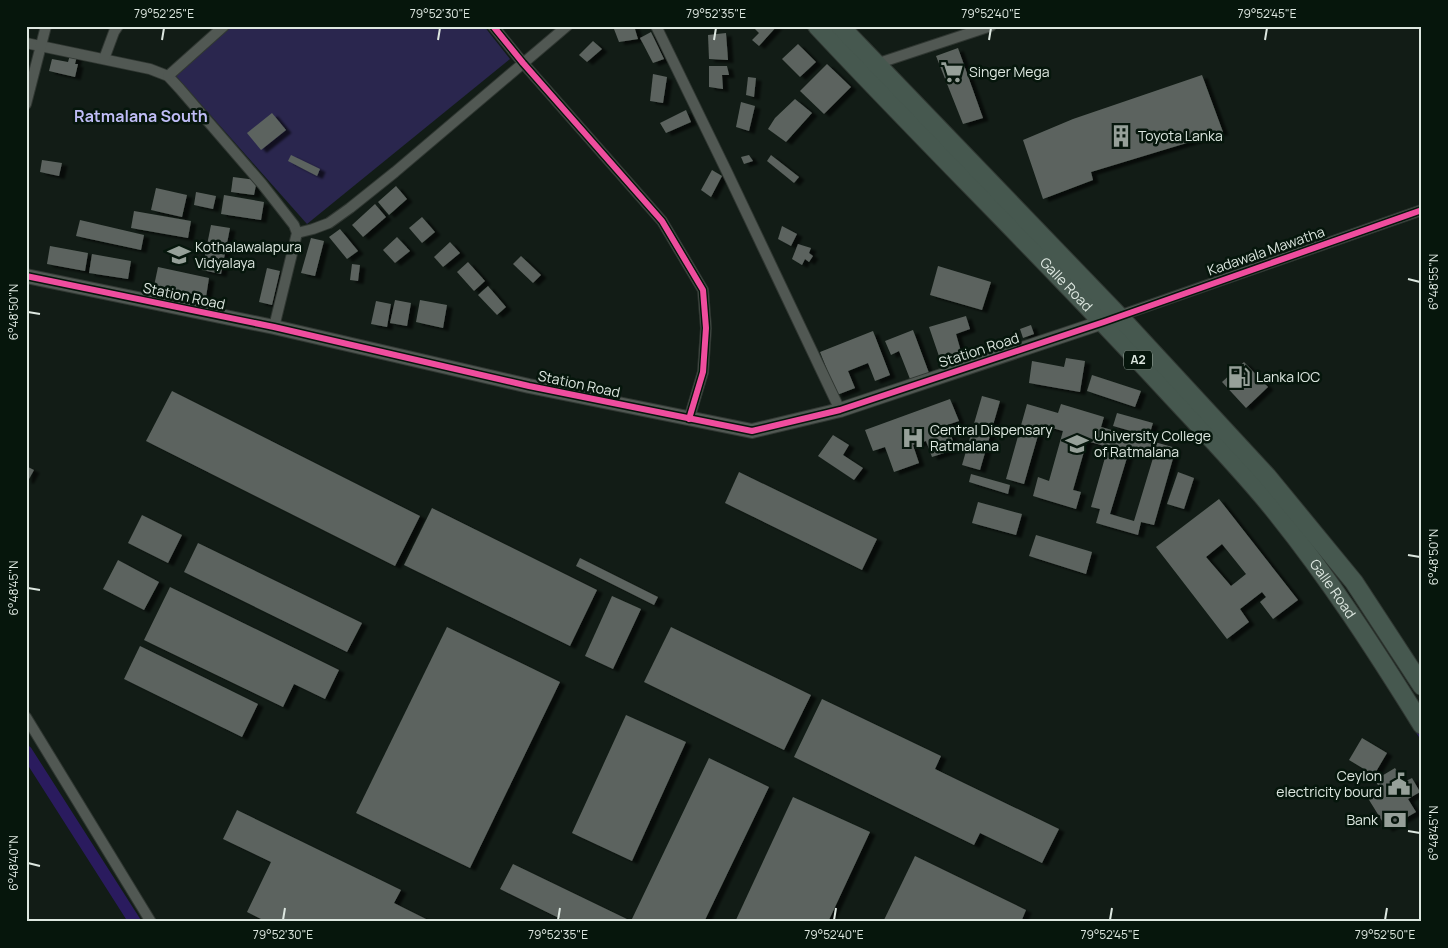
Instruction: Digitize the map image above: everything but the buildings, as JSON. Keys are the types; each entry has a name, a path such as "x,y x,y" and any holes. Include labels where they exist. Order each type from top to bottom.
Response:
{"highway":[{"name":"Galle Road","path":"817,26 956,172 1111,319 1240,446 1285,497 1354,582 1422,686"},
{"name":"Galle Road","path":"840,26 1111,319 1256,488 1336,591 1422,725"}],"street":[{"path":"26,104 46,26"},
{"path":"104,59 118,26"},
{"path":"168,76 224,26"},
{"path":"493,26 523,63 662,221 703,290 706,328 703,372 689,419"},
{"path":"297,233 328,223 350,208 567,26"},
{"path":"656,26 840,410"},
{"path":"876,64 991,26"},
{"path":"26,43 104,59 168,76 262,184 294,225 297,233 274,327"},
{"name":"Kadawala Mawatha","path":"1111,319 1422,210"},
{"name":"Station Road","path":"26,276 274,327 529,386 752,431 840,410 1111,319"},
{"path":"26,717 151,922"}],"shaded area":[{"path":"232,26 484,26 510,59 307,224 175,75"}],"waterway":[{"path":"1416,729 1422,738"},
{"path":"26,751 135,922"}],"cycle path":[{"path":"493,26 523,63 662,221 703,290 706,328 703,372 689,419"},
{"path":"26,276 274,327 529,386 752,431 840,410 1104,322 1422,210"}],"place":[{"name":"Singer Mega","path":"952,72"},
{"name":"Toyota Lanka","path":"1121,136"},
{"name":"Kothalawalapura Vidyalaya","path":"179,255"},
{"name":"Lanka IOC","path":"1239,377"},
{"name":"Central Dispensary Ratmalana","path":"913,438"},
{"name":"University College of Ratmalana","path":"1077,444"},
{"name":"Ceylon electricity bourd","path":"1399,784"},
{"name":"Bank","path":"1395,820"}],"district":[{"name":"Ratmalana South","path":"141,116"}]}
